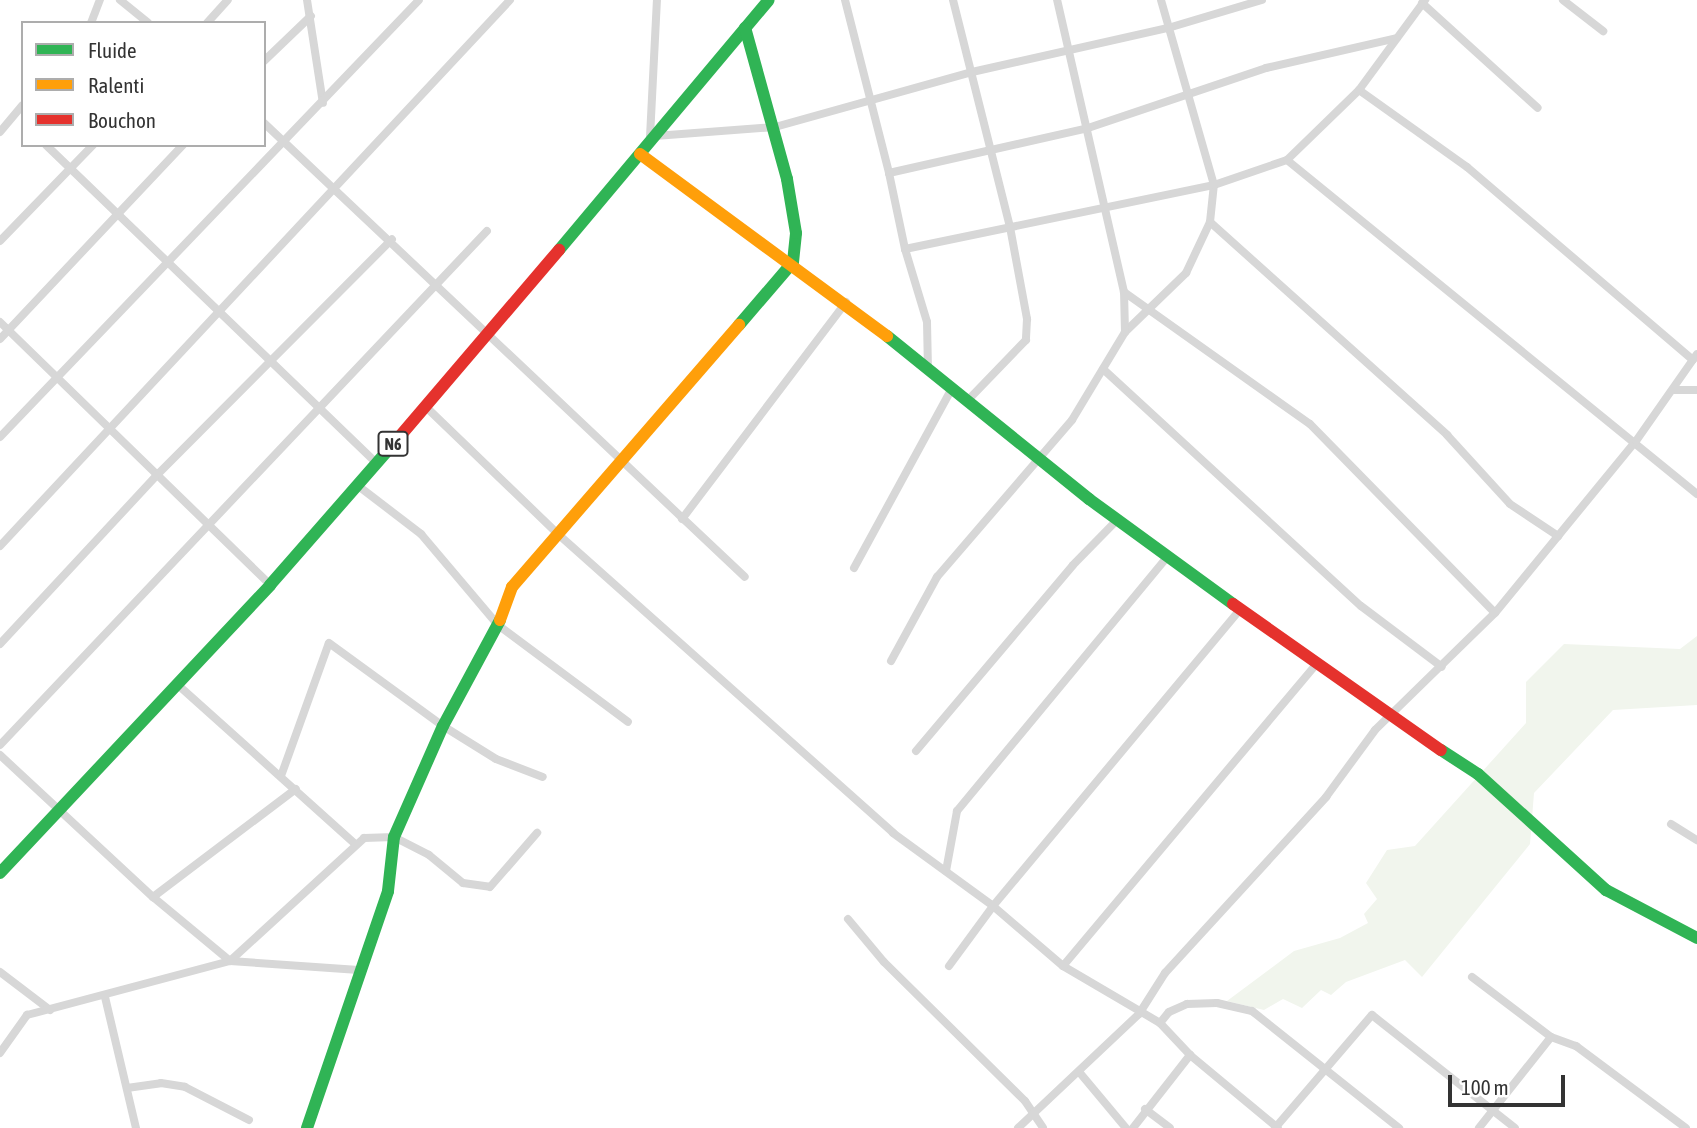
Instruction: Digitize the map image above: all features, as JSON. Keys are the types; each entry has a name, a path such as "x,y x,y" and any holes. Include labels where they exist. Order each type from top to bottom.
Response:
{"main road":[{"name":"N6","path":"0,873 178,685 426,407 769,0"},
{"path":"307,1128 388,891 394,837 443,726 498,625 512,587 623,463 793,262 796,233 775,127 745,28"},
{"path":"640,154 846,302 1037,457 1315,666 1388,718 1478,774 1606,890 1697,938"}],"street":[{"path":"92,21 100,0"},
{"path":"120,0 146,21"},
{"path":"209,21 228,0"},
{"path":"307,0 323,103"},
{"path":"0,437 55,375 169,263 419,0"},
{"path":"0,546 510,0"},
{"path":"657,0 652,138 775,127 972,72 1168,28 1262,0"},
{"path":"845,0 872,99 905,249 927,322 928,368"},
{"path":"953,0 1010,227 1027,319 1026,340 968,400"},
{"path":"1057,0 1124,292 1125,332"},
{"path":"891,661 937,577 1037,457 1072,420 1125,332 1152,310 1186,273 1210,222 1214,185 1161,0"},
{"path":"1563,0 1603,31"},
{"path":"905,249 1214,185 1287,160 1359,90 1423,2 1538,108"},
{"path":"266,59 311,16"},
{"path":"889,173 1088,128 1188,97 1266,68 1396,38"},
{"path":"1018,1128 1080,1073 1139,1014 1164,974 1326,796 1388,718 1495,612 1636,441 1695,357 1466,167 1359,90"},
{"path":"0,132 21,108"},
{"path":"15,115 21,121"},
{"path":"266,125 392,239 486,335 745,577"},
{"path":"48,147 319,405 376,463"},
{"path":"0,241 91,147"},
{"path":"0,339 181,147"},
{"path":"1287,160 1636,441 1697,494"},
{"path":"1210,222 1447,435 1510,504 1559,536"},
{"path":"0,745 319,405 487,231"},
{"path":"0,644 159,473 392,239"},
{"path":"1124,292 1310,424 1495,612"},
{"path":"682,519 846,302"},
{"path":"0,322 211,523 270,584"},
{"path":"1103,369 1361,606 1442,667"},
{"path":"853,568 952,388"},
{"path":"1674,390 1697,390"},
{"path":"426,407 559,535 893,833 993,906 1063,966 1139,1014 1160,1023 1190,1055 1277,1128 1324,1067 1373,1015 1515,1128"},
{"path":"356,485 421,534 498,625 628,722"},
{"path":"916,751 1073,565 1118,519"},
{"path":"946,871 957,811 1169,555"},
{"path":"949,966 993,906 1240,610"},
{"path":"281,776 328,643 443,726 496,759 543,777"},
{"path":"1063,966 1315,666"},
{"path":"178,685 355,844"},
{"path":"0,755 153,897 230,961"},
{"path":"153,897 296,789"},
{"path":"1671,824 1697,840"},
{"path":"230,961 355,844 374,835 394,837 429,855 463,883 490,887 537,833"},
{"path":"848,919 884,962 1025,1101 1043,1128"},
{"path":"0,1053 27,1015 105,997 230,961 359,970"},
{"path":"0,972 50,1010"},
{"path":"1472,977 1551,1037 1576,1046 1686,1128"},
{"path":"105,997 136,1128"},
{"path":"1160,1023 1169,1012 1187,1004 1235,1005 1252,1011 1399,1128"},
{"path":"1479,1128 1551,1037"},
{"path":"1133,1128 1145,1109 1190,1055"},
{"path":"1080,1073 1126,1128"},
{"path":"127,1088 161,1083 185,1087 249,1120"},
{"path":"1145,1109 1170,1128"}],"shaded area":[{"path":"1697,636 1697,705 1613,710 1534,793 1530,844 1422,977 1405,960 1346,982 1331,995 1321,990 1302,1008 1283,999 1264,1010 1227,1001 1294,951 1340,938 1368,923 1364,914 1377,899 1366,883 1387,850 1415,846 1526,723 1526,682 1564,644 1680,649"}],"traffic: fast":[{"path":"559,250 769,0"},
{"path":"739,325 793,262 796,233 787,179 745,28"},
{"path":"887,336 1089,499 1233,604"},
{"path":"0,873 270,585 389,449"},
{"path":"307,1128 388,891 394,837 443,726 500,620"},
{"path":"1441,750 1478,774 1606,890 1697,938"}],"traffic: slow":[{"path":"640,154 887,336"},
{"path":"500,620 512,587 739,325"}],"traffic: jam":[{"path":"389,449 559,250"},
{"path":"1233,604 1441,750"}]}
